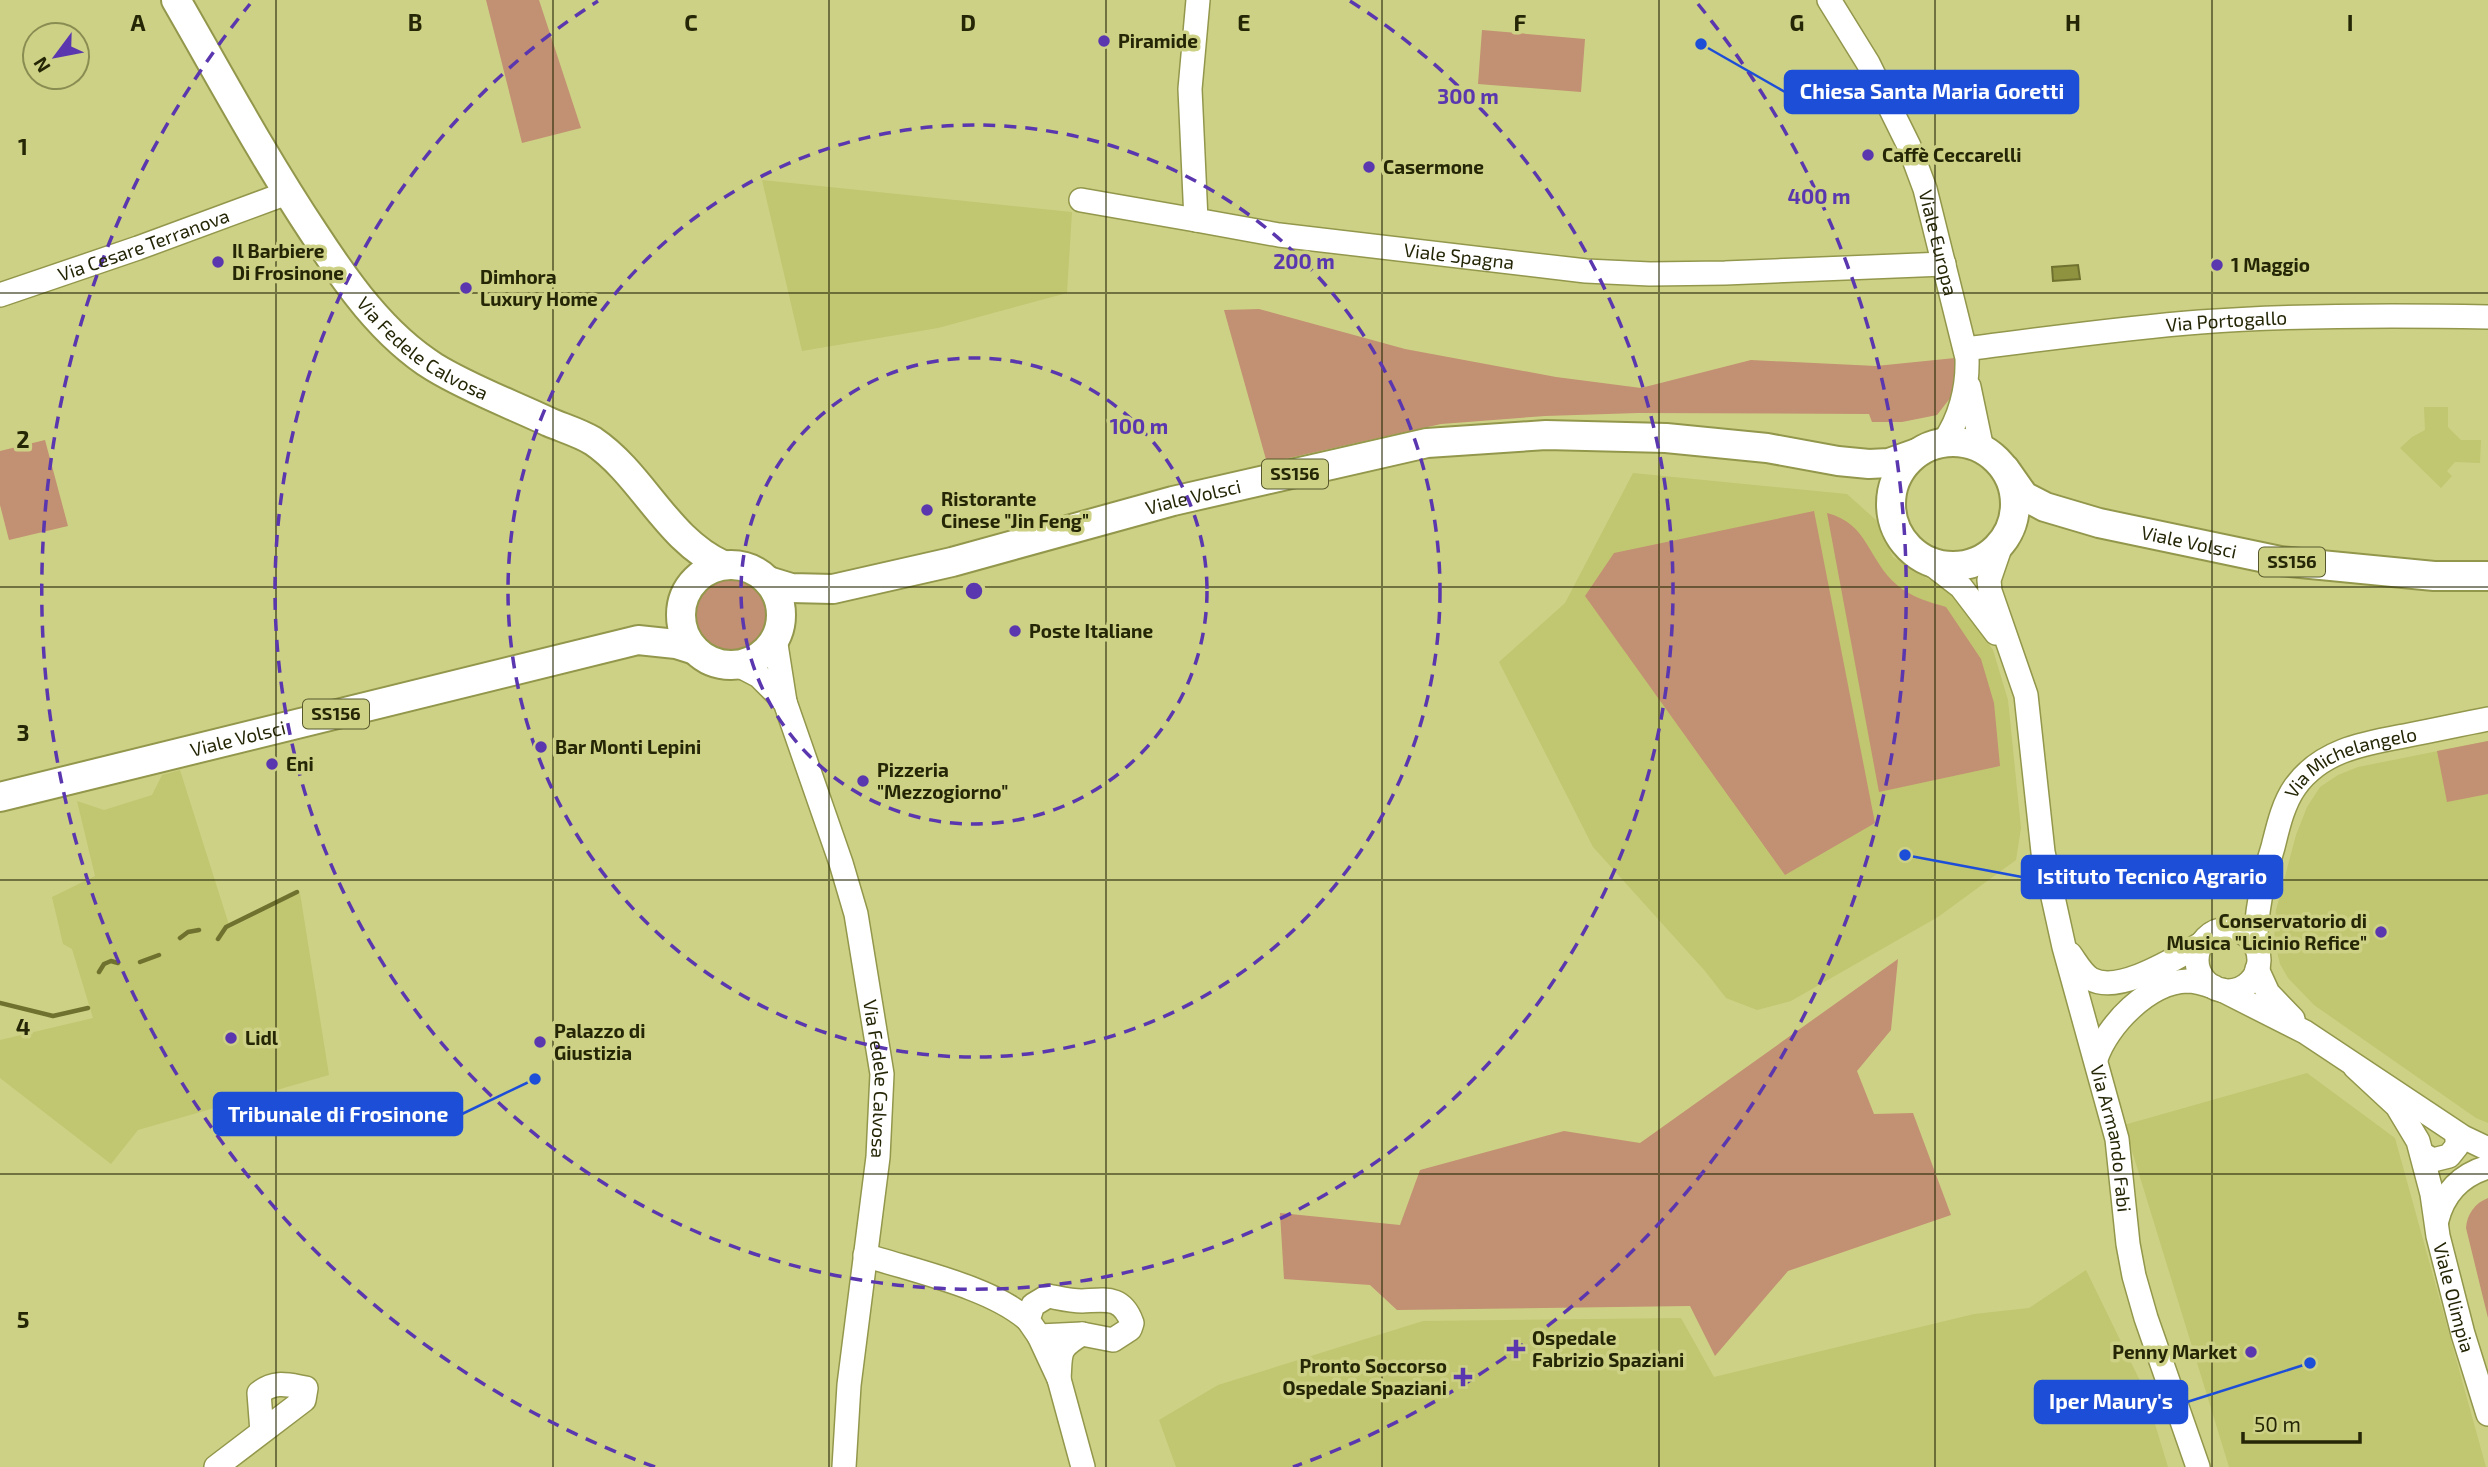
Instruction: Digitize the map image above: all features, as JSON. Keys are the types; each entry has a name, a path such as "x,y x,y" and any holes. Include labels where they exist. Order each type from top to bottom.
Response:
{"main road":[{"name":"Via Fedele Calvosa","path":"176,0 287,193 337,268 400,340 432,366 466,384 592,441 643,488 669,522 698,550 723,565"},
{"name":"Viale Volsci","path":"768,582 791,588 833,589 952,562 1173,501 1427,443 1546,435 1666,439 1767,447 1838,461"},
{"name":"SS156","path":"1838,461 1889,463 1943,443 1957,442 1982,449"},
{"name":"Viale Volsci","path":"1982,449 2005,469 2024,496 2045,507 2099,523 2280,561 2434,576 2488,576"},
{"path":"1891,504 1898,476 1917,453"},
{"name":"SS156","path":"1838,461 1877,487 1891,504 1894,522 1901,537 1912,550 1926,560"},
{"path":"2005,469 2012,482 2015,497 2015,512 2006,536"},
{"name":"Viale Volsci","path":"1926,560 1952,566 1979,561 2006,536 2035,519 2099,523"},
{"name":"Via Fedele Calvosa","path":"669,522 682,556 684,599"},
{"name":"SS156","path":"684,599 697,578 723,565 745,566 768,582"},
{"path":"768,582 779,602 778,631"},
{"name":"Viale Volsci","path":"778,631 802,607 833,589"},
{"name":"Viale Volsci","path":"638,639 684,599"},
{"path":"684,599 681,615 685,634 695,650"},
{"name":"SS156","path":"695,650 710,660 736,664 759,656 778,631"},
{"name":"Viale Volsci","path":"0,797 638,639 676,644 695,650"}],"street":[{"path":"1196,220 1190,89 1198,0"},
{"path":"1816,0 1846,26"},
{"name":"Viale Europa","path":"1829,0 1891,107 1925,189 1966,349 1967,379"},
{"name":"Via Cesare Terranova","path":"0,295 287,193"},
{"name":"Viale Spagna","path":"1081,200 1279,235 1586,271 1725,273 1944,264"},
{"name":"Via Portogallo","path":"1966,349 2201,322 2407,315 2488,317"},
{"path":"1943,443 1953,427 1967,379"},
{"path":"1967,379 1982,449"},
{"path":"2006,536 1989,580 2008,650"},
{"path":"1926,560 1961,587 2008,650"},
{"name":"Via Fedele Calvosa","path":"778,631 785,702 856,914 882,1074 878,1157 849,1385 844,1467"},
{"name":"Via Armando Fabi","path":"2008,650 2026,695 2045,860 2064,947 2117,1139 2134,1276 2198,1467"},
{"name":"Via Fedele Calvosa","path":"736,664 759,676 785,702"},
{"name":"Via Michelangelo","path":"2257,958 2257,916 2267,864 2283,811 2294,789 2307,772 2319,763 2361,744 2488,719"},
{"name":"Via Michelangelo","path":"2227,930 2246,906 2267,864"},
{"path":"2227,930 2244,934 2257,958 2247,984 2239,989 2218,989 2207,983 2198,968 2199,950 2203,943 2209,936 2227,930"},
{"name":"Viale Olimpia","path":"2096,1059 2100,1044 2140,988 2203,943"},
{"name":"Viale Olimpia","path":"2064,947 2092,979 2106,984 2140,988 2195,981 2218,989 2305,1032 2457,1133 2488,1149"},
{"name":"Viale Olimpia","path":"2257,958 2268,993 2305,1032"},
{"path":"2082,1015 2093,1004 2140,988"},
{"name":"Viale Olimpia","path":"2354,1067 2397,1106 2412,1129 2422,1154 2438,1236 2463,1334 2488,1414"},
{"path":"2422,1154 2439,1160 2449,1156 2457,1146 2457,1133"},
{"name":"Viale Olimpia","path":"2437,1220 2442,1203 2451,1188 2465,1177 2488,1167"},
{"path":"865,1255 983,1293 1013,1307 1034,1328 1059,1379 1083,1467"},
{"path":"983,1293 1014,1297 1048,1296 1083,1301 1107,1298 1124,1308 1132,1323 1130,1329 1112,1340 1034,1328"},
{"path":"1034,1328 1033,1305 1048,1296"},
{"path":"1059,1379 1061,1354 1065,1344 1082,1334"},
{"path":"216,1467 262,1432"}],"shaded area":[{"path":"486,0 539,0 581,128 522,143"},
{"path":"1482,30 1585,39 1581,92 1478,84"},
{"path":"762,180 1072,212 1067,293 938,328 802,351"},
{"path":"2078,265 2080,279 2053,281 2052,267"},
{"path":"1259,309 1405,349 1556,377 1641,388 1751,360 1876,366 1955,358 1958,388 1937,415 1902,422 1872,422 1869,414 1638,413 1545,416 1441,424 1267,463 1224,310"},
{"path":"2424,407 2448,407 2448,427 2461,440 2481,440 2480,463 2455,462 2447,471 2452,476 2441,488 2400,448 2425,430"},
{"path":"45,440 68,526 9,540 0,505 0,451"},
{"path":"1633,473 1847,494 1876,520 1893,557 1928,579 1945,586 1960,599 1993,650 2008,700 2021,828 2016,860 1938,917 1791,1001 1757,1010 1726,998 1593,847 1499,662 1565,603"},
{"path":"1814,511 1875,823 1785,875 1585,596 1614,553"},
{"path":"1827,513 1841,518 1860,534 1887,575 1902,589 1946,607 1981,659 1994,703 2000,766 1879,792"},
{"path":"731,580 751,586 761,596 767,616 761,636 751,646 731,652 711,646 701,636 695,616 701,596 711,586"},
{"name":"Conservatorio di Musica \"Licinio Refice\"","path":"2488,741 2488,1123 2476,1118 2314,1005 2288,978 2280,964 2274,939 2276,910 2296,835 2307,807 2320,787 2338,775 2358,767"},
{"path":"2488,741 2488,794 2447,802 2437,751"},
{"path":"180,770 230,928 300,893 329,1075 138,1130 111,1164 0,1078 0,1040 93,1018 72,949 63,944 52,897 95,876 77,801 104,810 152,795 162,775"},
{"path":"1898,959 1891,1030 1857,1071 1874,1114 1913,1113 1951,1215 1788,1271 1715,1356 1690,1306 1397,1310 1370,1285 1284,1279 1280,1213 1400,1225 1420,1170 1564,1131 1640,1143"},
{"path":"2307,1073 2395,1138 2486,1467 2229,1467 2124,1125"},
{"path":"2488,1198 2488,1318 2466,1228 2472,1210"},
{"name":"Ospedale Fabrizio Spaziani","path":"2086,1270 2145,1391 2168,1467 1176,1467 1159,1420 1218,1385 1423,1321 1681,1318 1714,1377 1974,1314 2029,1308"}],"waterway":[{"path":"218,939 226,927 297,892"},
{"path":"180,938 188,932 199,930"},
{"path":"140,962 159,955"},
{"path":"99,972 104,964 111,961 118,963"},
{"path":"0,1003 53,1016 88,1008"}],"place":[{"name":"Piramide","path":"1104,41"},
{"name":"Chiesa Santa Maria Goretti","path":"1701,44"},
{"name":"Caffè Ceccarelli","path":"1868,155"},
{"name":"Casermone","path":"1369,167"},
{"name":"Il Barbiere Di Frosinone","path":"218,262"},
{"name":"1 Maggio","path":"2217,265"},
{"name":"Dimhora Luxury Home","path":"466,288"},
{"name":"Ristorante Cinese \"Jin Feng\"","path":"927,510"},
{"name":"Poste Italiane","path":"1015,631"},
{"name":"Bar Monti Lepini","path":"541,747"},
{"name":"Eni","path":"272,764"},
{"name":"Pizzeria \"Mezzogiorno\"","path":"863,781"},
{"name":"Istituto Tecnico Agrario","path":"1905,855"},
{"name":"Conservatorio di Musica \"Licinio Refice\"","path":"2381,932"},
{"name":"Lidl","path":"231,1038"},
{"name":"Palazzo di Giustizia","path":"540,1042"},
{"name":"Tribunale di Frosinone","path":"535,1079"},
{"name":"Ospedale Fabrizio Spaziani","path":"1516,1349"},
{"name":"Penny Market","path":"2251,1352"},
{"name":"Iper Maury's","path":"2310,1363"},
{"name":"Pronto Soccorso Ospedale Spaziani","path":"1463,1377"}]}
